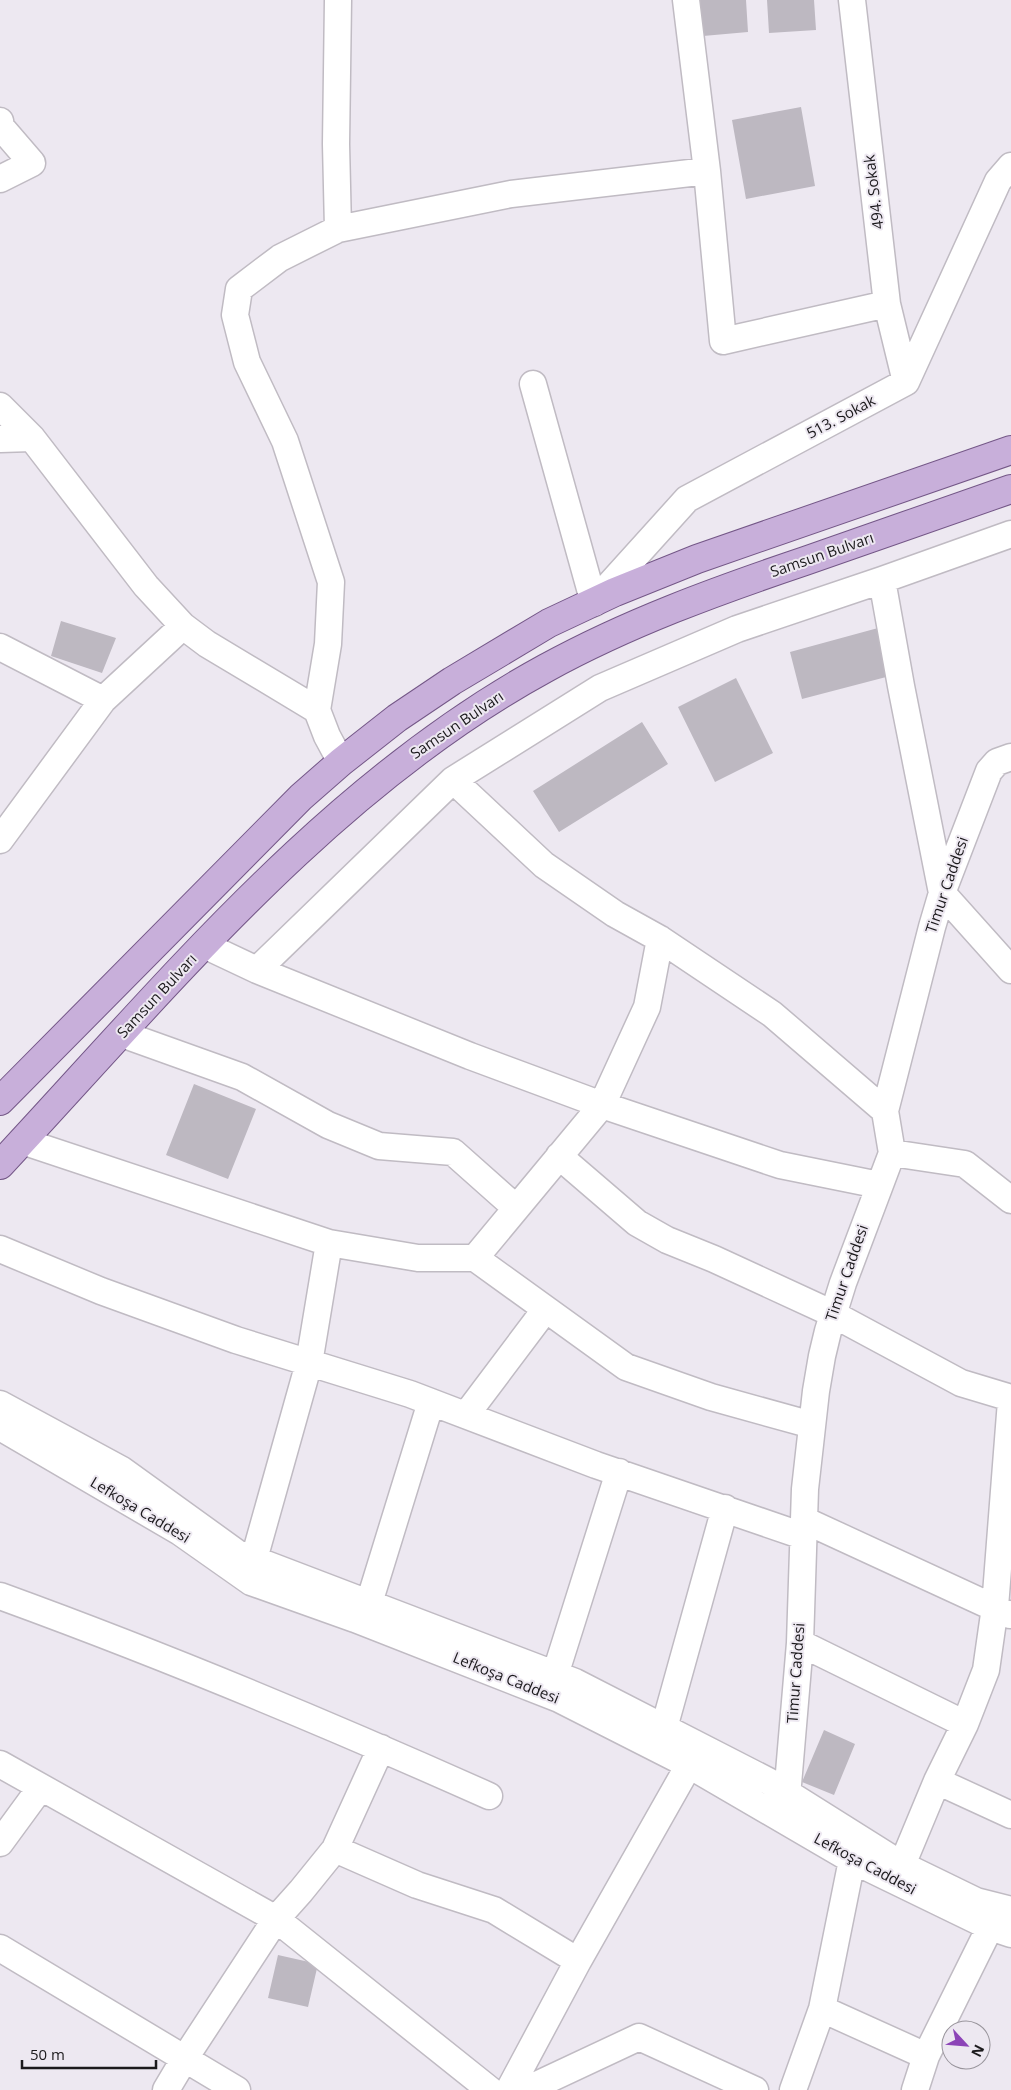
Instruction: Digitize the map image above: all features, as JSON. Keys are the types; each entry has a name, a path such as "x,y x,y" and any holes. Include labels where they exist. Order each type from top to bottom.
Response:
{"main road":[{"path":"0,1101 245,853 341,762 397,718 452,681 549,623 696,559 1011,450"},
{"name":"Samsun Bulvarı","path":"0,1165 258,888 331,823 427,743 544,668 593,643 682,604 1011,489"}],"street":[{"path":"338,0 336,144 338,228"},
{"path":"686,0 707,171 723,340 887,304"},
{"name":"494. Sokak","path":"852,0 887,304 906,382"},
{"path":"0,125 32,163 0,179"},
{"path":"906,382 998,181 1011,166"},
{"path":"341,762 327,736 317,710 328,644 331,582 284,441 246,362 235,315 239,289 280,258 338,228 511,194 707,171"},
{"name":"513. Sokak","path":"594,603 687,499 906,382"},
{"path":"533,384 594,603"},
{"path":"0,406 32,438 146,586 183,626 206,644 317,710"},
{"path":"0,439 32,438"},
{"path":"257,970 453,780 600,688 737,629 1011,534"},
{"path":"882,580 900,686 942,893 1011,970"},
{"path":"0,839 104,700 183,626"},
{"path":"0,647 104,700"},
{"name":"Timur Caddesi","path":"785,1821 800,1643 805,1489 816,1391 833,1314 878,1185 892,1153 885,1111 942,893 989,772 1006,764"},
{"path":"453,780 544,865 615,914 660,938 772,1014 885,1111"},
{"path":"475,1258 602,1104 647,1006 660,938"},
{"path":"204,945 257,970 470,1056 602,1104 780,1165 878,1185"},
{"path":"122,1034 242,1077 328,1125 379,1146 453,1152 516,1208"},
{"path":"22,1141 329,1243 418,1258 475,1258 626,1367 712,1397 812,1425"},
{"path":"892,1153 965,1164 1011,1200"},
{"path":"559,1156 637,1223 667,1240 714,1259 833,1314 961,1383 1011,1400 1003,1611 986,1670 965,1724 937,1781 902,1865"},
{"path":"254,1559 309,1363 329,1243"},
{"path":"0,1249 101,1291 236,1340 431,1402 619,1472 725,1508 804,1528 1003,1611"},
{"path":"466,1415 545,1310"},
{"path":"370,1603 431,1402"},
{"path":"0,1404 122,1470 237,1553 575,1682 788,1792 859,1851 902,1865 976,1901 1011,1910"},
{"name":"Lefkoşa Caddesi","path":"0,1427 180,1532 251,1582 355,1619 559,1699 689,1765 785,1821 859,1851 1001,1931"},
{"path":"555,1675 619,1472"},
{"path":"664,1728 725,1508"},
{"path":"0,1596 113,1637 381,1748 489,1796"},
{"path":"800,1643 965,1724"},
{"path":"166,2090 184,2058 276,1919 302,1891 335,1849 381,1748"},
{"path":"0,1764 276,1919 490,2090"},
{"path":"509,2090 578,1961 689,1765"},
{"path":"937,1781 1011,1814"},
{"path":"0,1843 41,1787"},
{"path":"335,1849 417,1885 494,1910 578,1961"},
{"path":"793,2090 822,2010 859,1851"},
{"path":"915,2090 926,2056 1001,1931"},
{"path":"0,1948 236,2090"},
{"path":"822,2010 926,2056"},
{"path":"526,2090 639,2037 755,2090"}],"building":[{"path":"700,0 746,0 748,32 703,36"},
{"path":"767,0 814,0 816,30 769,33"},
{"path":"801,107 815,186 746,199 732,120"},
{"path":"61,621 116,638 102,673 51,656"},
{"path":"878,628 890,676 802,699 790,652"},
{"path":"736,678 773,753 715,782 678,707"},
{"path":"642,722 668,764 559,832 533,791"},
{"path":"194,1084 256,1109 228,1179 166,1155"},
{"path":"824,1730 855,1744 834,1795 802,1782"},
{"path":"278,1955 318,1964 308,2007 268,1998"}]}
